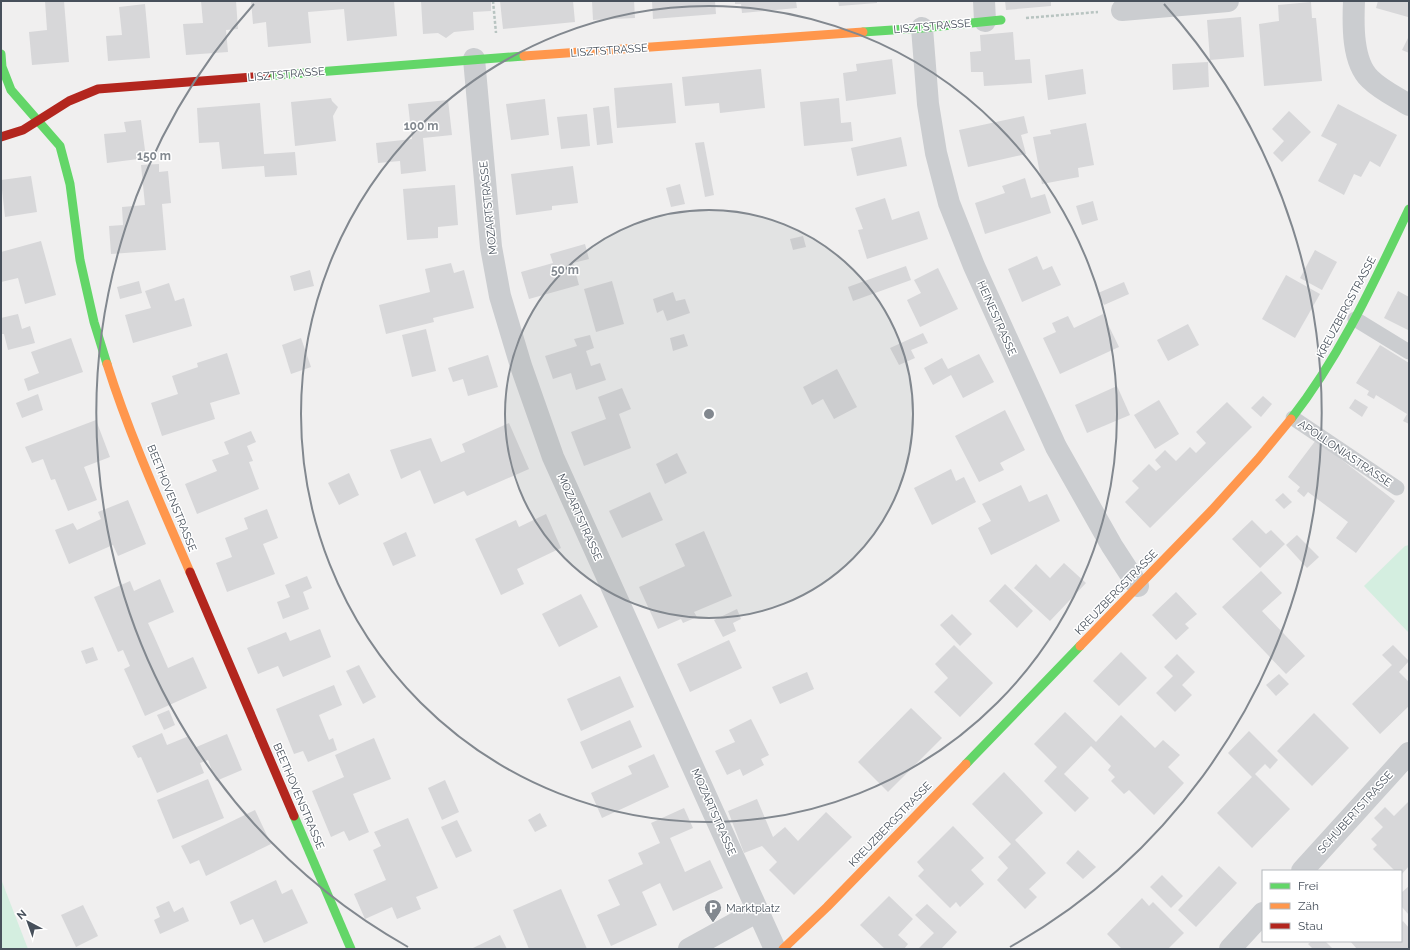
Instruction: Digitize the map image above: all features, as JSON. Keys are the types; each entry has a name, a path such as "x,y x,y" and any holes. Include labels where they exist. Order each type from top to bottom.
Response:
{"street":[{"path":"1122,10 1228,1"},
{"path":"1354,1 1353,34 1360,63 1369,78 1394,97 1409,105"},
{"name":"LISZTSTRASSE","path":"1,137 12,136 86,92 98,89 474,59 922,28 990,14"},
{"name":"HEINESTRASSE","path":"922,28 928,104 935,146 949,203 974,266 1056,447 1108,539 1138,586"},
{"name":"BEETHOVENSTRASSE","path":"1,54 2,67 11,90 60,146 70,184 80,260 94,322 114,387 154,488 351,949"},
{"name":"MOZARTSTRASSE","path":"474,59 491,247 500,296 521,366 553,456 775,949"},
{"name":"KREUZBERGSTRASSE","path":"783,949 827,907 1138,586 1249,469 1293,418 1327,369 1355,319 1409,209"},
{"name":"SCHUBERTSTRASSE","path":"1303,870 1409,754"},
{"path":"689,949 758,911"},
{"path":"1230,949 1262,914"}],"lane":[{"path":"1355,319 1409,352"},
{"name":"APOLLONIASTRASSE","path":"1293,418 1397,488"}],"path":[{"path":"493,1 498,58"},
{"path":"990,14 1122,10"}],"green space":[{"path":"1409,545 1409,633 1364,586 1405,546"},
{"path":"1,879 28,949 1,949"}],"building":[{"path":"45,1 64,1 69,62 32,65 29,32 47,30"},
{"path":"201,1 236,1 238,29 226,30 228,52 186,55 183,24 203,23"},
{"path":"251,1 394,1 397,36 347,41 344,9 308,12 311,43 268,47 266,22 253,24"},
{"path":"421,1 491,1 491,11 473,12 474,30 454,32 446,38 438,33 423,34"},
{"path":"500,1 573,1 575,22 503,29"},
{"path":"592,1 634,1 635,18 593,20"},
{"path":"652,1 715,1 716,14 653,19"},
{"path":"735,1 796,1 797,8 742,13 741,4 735,4"},
{"path":"838,1 877,1 877,3 839,6"},
{"path":"1005,1 1051,1 1051,6 1006,10"},
{"path":"1378,1 1409,1 1408,17 1376,8"},
{"path":"1311,2 1312,18 1316,18 1322,81 1264,86 1259,24 1279,21 1278,5"},
{"path":"145,4 150,58 108,61 106,36 122,35 119,7"},
{"path":"1241,17 1244,57 1210,60 1207,20"},
{"path":"1013,32 1015,60 1030,59 1032,83 984,86 983,72 971,72 970,52 981,51 980,35"},
{"path":"1409,36 1409,53 1402,50"},
{"path":"892,59 896,94 846,101 843,73 857,71 856,64"},
{"path":"1208,62 1209,87 1173,90 1172,64"},
{"path":"761,69 765,108 720,113 719,103 685,106 682,77"},
{"path":"1083,69 1086,94 1048,100 1045,75"},
{"path":"672,83 676,123 617,128 614,88"},
{"path":"331,98 338,107 333,116 336,141 295,146 291,102"},
{"path":"839,98 841,123 851,122 853,141 804,146 800,102"},
{"path":"545,99 549,135 511,140 506,104"},
{"path":"448,100 452,135 423,138 426,171 401,174 400,161 378,163 376,143 412,139 408,104"},
{"path":"260,103 264,154 295,152 297,175 265,177 264,166 222,169 219,142 199,143 197,108"},
{"path":"1338,104 1397,135 1380,167 1370,161 1361,177 1354,174 1344,195 1318,181 1337,144 1321,136"},
{"path":"609,106 613,143 597,145 593,108"},
{"path":"1289,111 1311,132 1282,162 1273,153 1284,141 1272,129"},
{"path":"587,114 590,146 561,149 557,117"},
{"path":"1024,116 1028,133 1021,135 1026,154 968,167 959,130"},
{"path":"141,120 146,158 107,163 104,134 126,132 124,122"},
{"path":"1086,123 1094,165 1078,168 1079,177 1042,184 1033,137 1051,134 1050,130"},
{"path":"901,137 907,166 857,176 851,148"},
{"path":"704,142 714,195 705,197 695,143"},
{"path":"159,164 159,172 168,171 171,203 162,204 166,250 111,254 109,226 123,225 122,207 145,205 141,165"},
{"path":"573,166 578,203 552,206 552,210 516,215 511,174"},
{"path":"31,176 37,212 5,217 1,180"},
{"path":"1025,178 1031,198 1045,194 1051,213 985,234 975,203 1005,193 1002,186"},
{"path":"680,184 685,204 671,207 666,188"},
{"path":"455,185 458,225 438,227 438,238 407,240 403,189"},
{"path":"885,198 892,220 919,211 928,239 867,259 858,230 863,229 855,208"},
{"path":"1093,201 1098,220 1082,225 1076,206"},
{"path":"803,236 806,247 793,250 790,239"},
{"path":"41,241 56,295 25,304 18,278 1,282 1,252"},
{"path":"585,244 589,259 573,263 579,285 529,299 521,272 553,263 550,254"},
{"path":"1315,250 1337,262 1322,290 1300,278"},
{"path":"1037,256 1043,270 1052,266 1061,285 1022,302 1008,269"},
{"path":"451,263 454,273 464,270 474,308 433,318 434,322 386,334 379,305 430,292 425,269"},
{"path":"906,266 911,280 853,301 848,287"},
{"path":"938,268 958,309 920,327 907,300 921,293 914,280"},
{"path":"310,270 314,286 294,291 290,276"},
{"path":"1286,275 1320,294 1295,338 1262,319"},
{"path":"139,281 142,293 120,299 117,287"},
{"path":"612,281 624,324 596,332 584,289"},
{"path":"1124,282 1129,294 1104,305 1098,293"},
{"path":"169,283 175,301 184,298 192,326 133,343 125,315 151,308 145,291"},
{"path":"1398,291 1409,297 1408,330 1384,318"},
{"path":"673,292 676,301 685,299 690,313 667,321 663,310 657,313 653,299"},
{"path":"18,314 22,329 30,326 35,343 8,350 4,334 1,334 1,318"},
{"path":"1103,314 1119,347 1060,374 1043,338 1056,332 1052,323 1068,316 1074,328"},
{"path":"1188,324 1199,345 1168,361 1157,340"},
{"path":"426,329 436,371 412,377 402,335"},
{"path":"923,333 928,343 911,350 915,358 899,365 890,348"},
{"path":"684,334 688,346 673,351 670,338"},
{"path":"590,335 594,348 586,351 591,366 600,363 606,380 576,390 571,373 553,379 545,356 577,346 574,339"},
{"path":"71,338 83,372 28,391 24,379 39,373 31,352"},
{"path":"301,338 311,367 291,374 282,345"},
{"path":"1380,345 1409,363 1409,424 1403,421 1407,414 1376,395 1374,399 1367,395 1369,391 1356,383"},
{"path":"227,353 240,394 210,403 215,419 162,436 151,403 178,394 172,376 198,367 197,363"},
{"path":"979,354 994,382 963,398 951,375 933,385 924,368 942,358 948,369"},
{"path":"488,355 498,387 468,396 463,379 453,382 448,368"},
{"path":"837,369 857,407 834,419 823,399 812,405 803,387"},
{"path":"1117,386 1130,415 1087,433 1075,405"},
{"path":"622,388 631,409 619,414 631,448 584,466 571,432 606,419 598,397"},
{"path":"38,394 43,410 22,418 16,403"},
{"path":"1263,396 1272,404 1261,417 1251,408"},
{"path":"1355,399 1368,407 1362,417 1349,408"},
{"path":"1159,400 1179,434 1155,449 1134,415"},
{"path":"1227,402 1252,427 1150,528 1125,502 1139,488 1132,481 1149,464 1156,471 1161,467 1155,460 1165,450 1176,461 1190,447 1196,453 1206,443 1196,432"},
{"path":"1005,410 1025,450 1000,463 1004,470 979,482 955,436"},
{"path":"96,420 110,457 84,467 97,500 68,511 55,479 51,480 43,459 32,463 25,447"},
{"path":"509,423 529,469 467,496 464,491 434,504 420,470 401,479 390,450 431,438 441,462 465,452 462,444"},
{"path":"251,431 256,442 247,446 253,461 249,462 259,489 197,514 185,484 217,471 212,460 229,454 224,442"},
{"path":"1316,440 1395,501 1356,553 1336,538 1348,522 1308,492 1304,497 1297,491 1300,487 1288,477"},
{"path":"677,453 687,473 665,484 656,464"},
{"path":"951,469 956,481 964,477 976,502 932,525 914,488"},
{"path":"349,473 359,495 339,505 328,483"},
{"path":"1021,485 1029,502 1047,494 1060,521 991,555 978,528 991,521 982,504"},
{"path":"650,492 663,520 622,538 609,511"},
{"path":"1283,493 1292,502 1284,509 1275,500"},
{"path":"128,500 146,544 118,556 113,545 69,564 55,530 73,523 77,530 101,519 98,512"},
{"path":"267,509 278,538 263,544 275,574 227,592 216,563 232,557 225,538 248,529 244,518"},
{"path":"546,514 561,548 517,569 524,584 501,595 475,539 516,520 519,527"},
{"path":"1252,520 1266,534 1271,530 1285,544 1260,568 1232,539"},
{"path":"704,531 732,596 694,612 697,617 683,623 681,619 658,629 639,587 685,566 675,544"},
{"path":"406,532 416,556 393,566 383,543"},
{"path":"1297,535 1319,557 1307,568 1286,545"},
{"path":"1064,563 1086,583 1050,621 1014,588 1036,564 1050,578"},
{"path":"1261,571 1282,593 1262,611 1305,656 1286,674 1222,607"},
{"path":"307,576 312,588 303,592 309,609 283,619 277,602 290,597 285,585"},
{"path":"160,579 174,612 148,623 168,668 193,657 207,688 145,716 124,669 130,666 123,650 118,652 94,597 130,581 134,591"},
{"path":"1005,584 1033,611 1017,628 989,601"},
{"path":"1176,592 1197,614 1185,624 1189,628 1176,640 1152,615"},
{"path":"581,594 598,627 559,647 542,614"},
{"path":"737,609 741,619 733,623 736,631 723,637 714,620"},
{"path":"952,614 972,634 960,646 940,625"},
{"path":"320,629 331,657 283,677 278,666 258,674 247,648 286,632 290,641"},
{"path":"729,640 742,668 690,692 677,664"},
{"path":"954,645 993,683 960,717 934,692 948,678 935,664"},
{"path":"1393,645 1409,661 1399,672 1409,682 1409,706 1380,734 1352,704 1392,665 1382,655"},
{"path":"93,647 98,660 86,664 81,651"},
{"path":"1121,652 1147,678 1119,706 1093,681"},
{"path":"1177,654 1195,672 1182,685 1192,695 1175,712 1156,693 1173,676 1164,667"},
{"path":"359,665 376,697 363,704 346,671"},
{"path":"807,672 814,689 780,704 772,687"},
{"path":"1279,674 1289,684 1276,696 1266,685"},
{"path":"620,676 634,707 581,731 567,699"},
{"path":"334,685 342,705 319,715 329,740 333,738 337,750 308,762 303,751 294,754 276,709"},
{"path":"911,708 942,738 888,792 858,762"},
{"path":"169,710 175,725 164,730 157,715"},
{"path":"1065,712 1096,742 1121,715 1155,748 1163,740 1180,755 1168,767 1184,783 1154,815 1129,790 1124,794 1111,781 1115,777 1108,770 1111,766 1091,746 1064,774 1089,798 1075,812 1044,781 1057,767 1034,744"},
{"path":"1314,713 1349,748 1312,786 1277,751"},
{"path":"751,719 769,755 761,759 764,765 743,776 740,769 727,775 715,751 735,742 729,730"},
{"path":"630,720 642,747 592,769 580,742"},
{"path":"1249,731 1278,760 1270,769 1265,764 1255,774 1290,809 1252,848 1217,813 1252,777 1228,753"},
{"path":"162,733 167,745 189,736 194,748 227,734 242,770 216,781 208,760 200,763 204,773 157,793 141,757 138,758 132,746"},
{"path":"374,738 391,779 353,794 369,832 349,841 344,831 331,837 312,791 344,777 335,755"},
{"path":"654,754 669,787 602,818 591,793 632,774 628,766"},
{"path":"1004,772 1043,813 1015,840 1046,873 1029,889 1037,897 1025,909 997,880 1008,868 998,857 1011,844 972,804"},
{"path":"208,779 224,818 173,839 157,800"},
{"path":"445,780 459,812 442,820 428,788"},
{"path":"757,799 773,837 785,827 798,841 826,812 852,837 794,895 769,870 777,862 762,846 744,853 728,811"},
{"path":"1409,801 1409,866 1402,874 1402,870 1394,870 1373,849 1377,845 1371,839 1383,827 1374,818 1385,807 1394,816"},
{"path":"684,808 693,828 670,838 685,872 710,860 723,888 673,911 660,883 642,892 657,925 611,946 597,915 620,905 608,880 643,864 638,853 660,843 651,823"},
{"path":"255,810 271,844 206,876 199,860 190,864 181,846"},
{"path":"540,813 547,826 535,832 528,820"},
{"path":"408,818 438,888 416,897 421,909 397,919 392,907 365,919 354,894 386,880 373,850 381,846 374,832"},
{"path":"457,820 472,851 456,858 441,827"},
{"path":"953,826 984,858 971,870 984,884 960,907 956,902 950,908 918,876 924,870 917,862"},
{"path":"1078,850 1096,867 1083,879 1066,863"},
{"path":"1219,866 1237,883 1196,927 1178,910"},
{"path":"1162,875 1183,896 1171,908 1150,887"},
{"path":"276,880 282,894 292,889 308,923 264,943 253,919 240,925 230,902"},
{"path":"1409,886 1409,915 1402,907 1402,892"},
{"path":"561,889 587,949 529,949 513,910"},
{"path":"889,896 913,919 898,935 908,944 904,949 885,949 860,925"},
{"path":"1142,898 1149,906 1153,902 1184,933 1168,949 1122,949 1107,934"},
{"path":"169,901 174,912 183,907 189,921 160,934 154,920 160,917 156,907"},
{"path":"927,904 957,932 941,949 918,949 934,933 915,915"},
{"path":"83,905 98,936 76,947 61,915"},
{"path":"1403,921 1409,928 1409,949 1357,949 1351,942 1402,942"},
{"path":"500,935 507,949 473,948"},
{"path":"1311,942 1326,942 1333,949 1313,949 1308,944"}],"traffic: fast":[{"path":"863,32 1001,20"},
{"path":"1,54 2,67 11,90 60,146 70,184 80,260 94,322 107,364"},
{"path":"266,76 524,56"},
{"path":"1291,419 1309,395 1341,344 1356,317 1409,209"},
{"path":"966,764 1080,646"},
{"path":"294,816 351,949"}],"traffic: slow":[{"path":"524,56 863,32"},
{"path":"107,364 135,443 190,572"},
{"path":"1080,646 1212,510 1258,459 1291,419"},
{"path":"783,949 827,907 966,764"}],"traffic: jam":[{"path":"1,137 23,130 69,101 98,89 266,76"},
{"path":"190,572 294,816"}],"place":[{"name":"Marktplatz","path":"713,923"}]}
